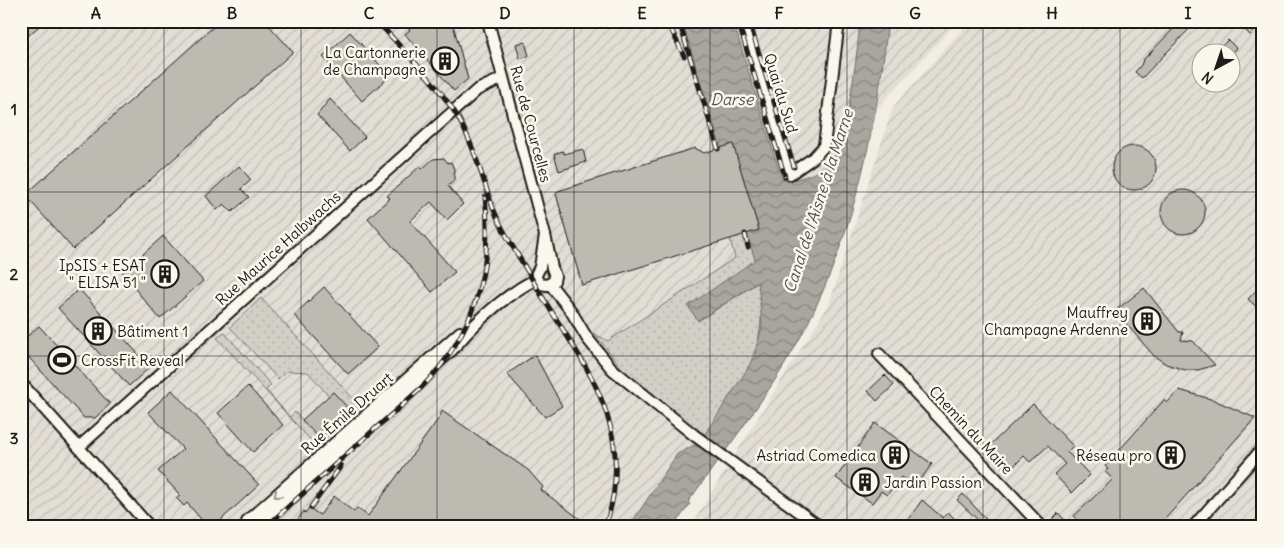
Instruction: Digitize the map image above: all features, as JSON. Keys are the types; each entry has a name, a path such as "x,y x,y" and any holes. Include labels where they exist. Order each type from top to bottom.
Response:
{"street":[{"name":"Rue de Courcelles","path":"488,21 555,276 550,284"},
{"name":"Quai du Sud","path":"743,21 790,174 813,158 824,146 839,21"},
{"name":"Rue Maurice Halbwachs","path":"79,447 477,90 503,78"},
{"name":"Rue de Courcelles","path":"536,279 536,271 540,267 545,235"},
{"path":"540,267 552,268"},
{"path":"536,279 540,284 550,284 571,311 586,338 612,369 694,435 820,527"},
{"name":"Rue Émile Druart","path":"254,527 452,350 472,326 513,291 536,279"},
{"name":"Rue Émile Druart","path":"245,527 248,520 464,329 472,326"},
{"name":"Chemin du Maire","path":"879,354 1042,527"},
{"path":"21,383 150,527"},
{"path":"1193,527 1263,448"}],"shaded area":[{"path":"21,21 958,21 857,130 756,386 654,527 21,527"},
{"path":"970,21 1263,21 1263,527 690,527 829,304 893,107"},
{"path":"747,233 756,260 698,321 759,282 760,328 756,347 741,382 704,436 638,385 593,333 608,341 735,258 730,239"},
{"path":"261,298 361,407 316,446 217,338 224,332 271,385 266,390 290,417 295,412 319,438 349,411 333,392 329,396 308,372 287,371 278,379 230,327"}],"water":[{"path":"682,21 733,21 781,177 787,181 817,172 832,160 837,150 847,116 860,21 888,21 877,99 861,178 838,254 806,327 765,395 688,502 690,504 673,527 629,527 677,454 699,443 754,359 762,326 758,282 698,321 688,306 755,260"}],"building":[{"path":"21,21 45,21 21,42"},
{"path":"220,21 265,21 293,52 73,249 25,195"},
{"name":"La Cartonnerie de Champagne","path":"402,21 452,21 468,79 454,91 405,34 410,30"},
{"path":"1181,21 1197,21 1142,78 1135,72 1143,60"},
{"path":"1246,21 1263,21 1250,35 1241,26"},
{"path":"350,32 390,76 362,101 323,57"},
{"path":"525,42 529,56 520,59 516,44"},
{"path":"330,99 365,137 350,151 317,115"},
{"path":"733,144 759,230 582,285 556,194 558,191 695,148 704,153"},
{"path":"1134,146 1146,150 1152,156 1156,168 1152,180 1146,186 1134,190 1122,186 1116,180 1112,168 1116,156 1122,150"},
{"path":"583,149 586,162 559,171 554,154 563,151 564,154"},
{"path":"444,158 448,163 451,162 454,169 454,181 448,186 463,204 447,220 431,202 410,221 455,272 432,292 368,218 390,198 387,196 420,166 422,169 433,159"},
{"path":"239,166 251,180 241,189 249,197 232,212 224,204 217,210 206,196"},
{"path":"1179,190 1187,190 1199,196 1205,212 1199,228 1187,234 1179,234 1167,228 1161,216 1161,208 1167,196"},
{"name":"IpSIS + ESAT \" ELISA 51 \"","path":"163,236 203,281 160,319 122,273"},
{"path":"1263,283 1263,313 1248,299"},
{"path":"324,287 378,347 348,374 294,315"},
{"name":"Mauffrey Champagne Ardenne","path":"1144,288 1179,332 1183,332 1181,340 1193,341 1215,365 1198,370 1185,370 1166,364 1154,356 1115,311"},
{"name":"Bâtiment 1","path":"79,289 150,367 129,386 58,308"},
{"path":"39,326 110,404 95,418 84,418 21,349 21,342"},
{"path":"535,355 562,406 545,417 507,374"},
{"path":"885,375 894,385 877,401 868,391"},
{"path":"248,386 283,425 253,452 218,413"},
{"path":"172,390 259,485 222,519 221,525 206,525 187,503 184,506 176,498 180,495 158,471 183,449 148,412"},
{"name":"Réseau pro","path":"1179,390 1214,400 1255,418 1158,527 1084,527 1074,516 1113,479 1105,472 1108,469 1105,466 1164,400 1167,403"},
{"path":"333,392 350,410 319,438 302,420"},
{"path":"1033,404 1073,446 1067,452 1090,475 1072,493 1054,474 1065,464 1048,446 1030,462 1024,456 1008,472 986,449"},
{"path":"442,411 528,470 543,487 541,490 591,527 292,527 304,511 305,513 309,508 320,515 334,496 354,512 357,508 368,516 439,418"},
{"path":"875,423 932,464 915,487 901,477 887,495 881,491 872,503 836,478"},
{"path":"963,494 986,519 981,523 957,500"},
{"path":"922,500 943,518 948,512 958,522 954,527 903,527"},
{"path":"1058,513 1067,522 1063,527 1059,527 1052,519"}],"railway":[{"path":"377,21 427,76 454,111 471,144 499,222 592,379 607,415 614,443 615,485 605,527"},
{"path":"679,21 718,149"},
{"path":"738,21 785,177"},
{"path":"749,21 794,167"},
{"path":"670,27 684,56"},
{"path":"266,527 415,394 440,367 455,346 476,300 482,275 486,249 485,197"},
{"path":"745,234 748,247"},
{"path":"311,507 341,466"}],"place":[{"name":"La Cartonnerie de Champagne","path":"445,61"},
{"name":"IpSIS + ESAT \" ELISA 51 \"","path":"165,274"},
{"name":"Mauffrey Champagne Ardenne","path":"1147,321"},
{"name":"Bâtiment 1","path":"98,331"},
{"name":"CrossFit Reveal","path":"62,360"},
{"name":"Astriad Comedica","path":"895,455"},
{"name":"Réseau pro","path":"1171,455"},
{"name":"Jardin Passion","path":"865,482"}],"water label":[{"name":"Darse","path":"732,99"},
{"name":"Canal de l'Aisne à la Marne","path":"818,201"}]}
